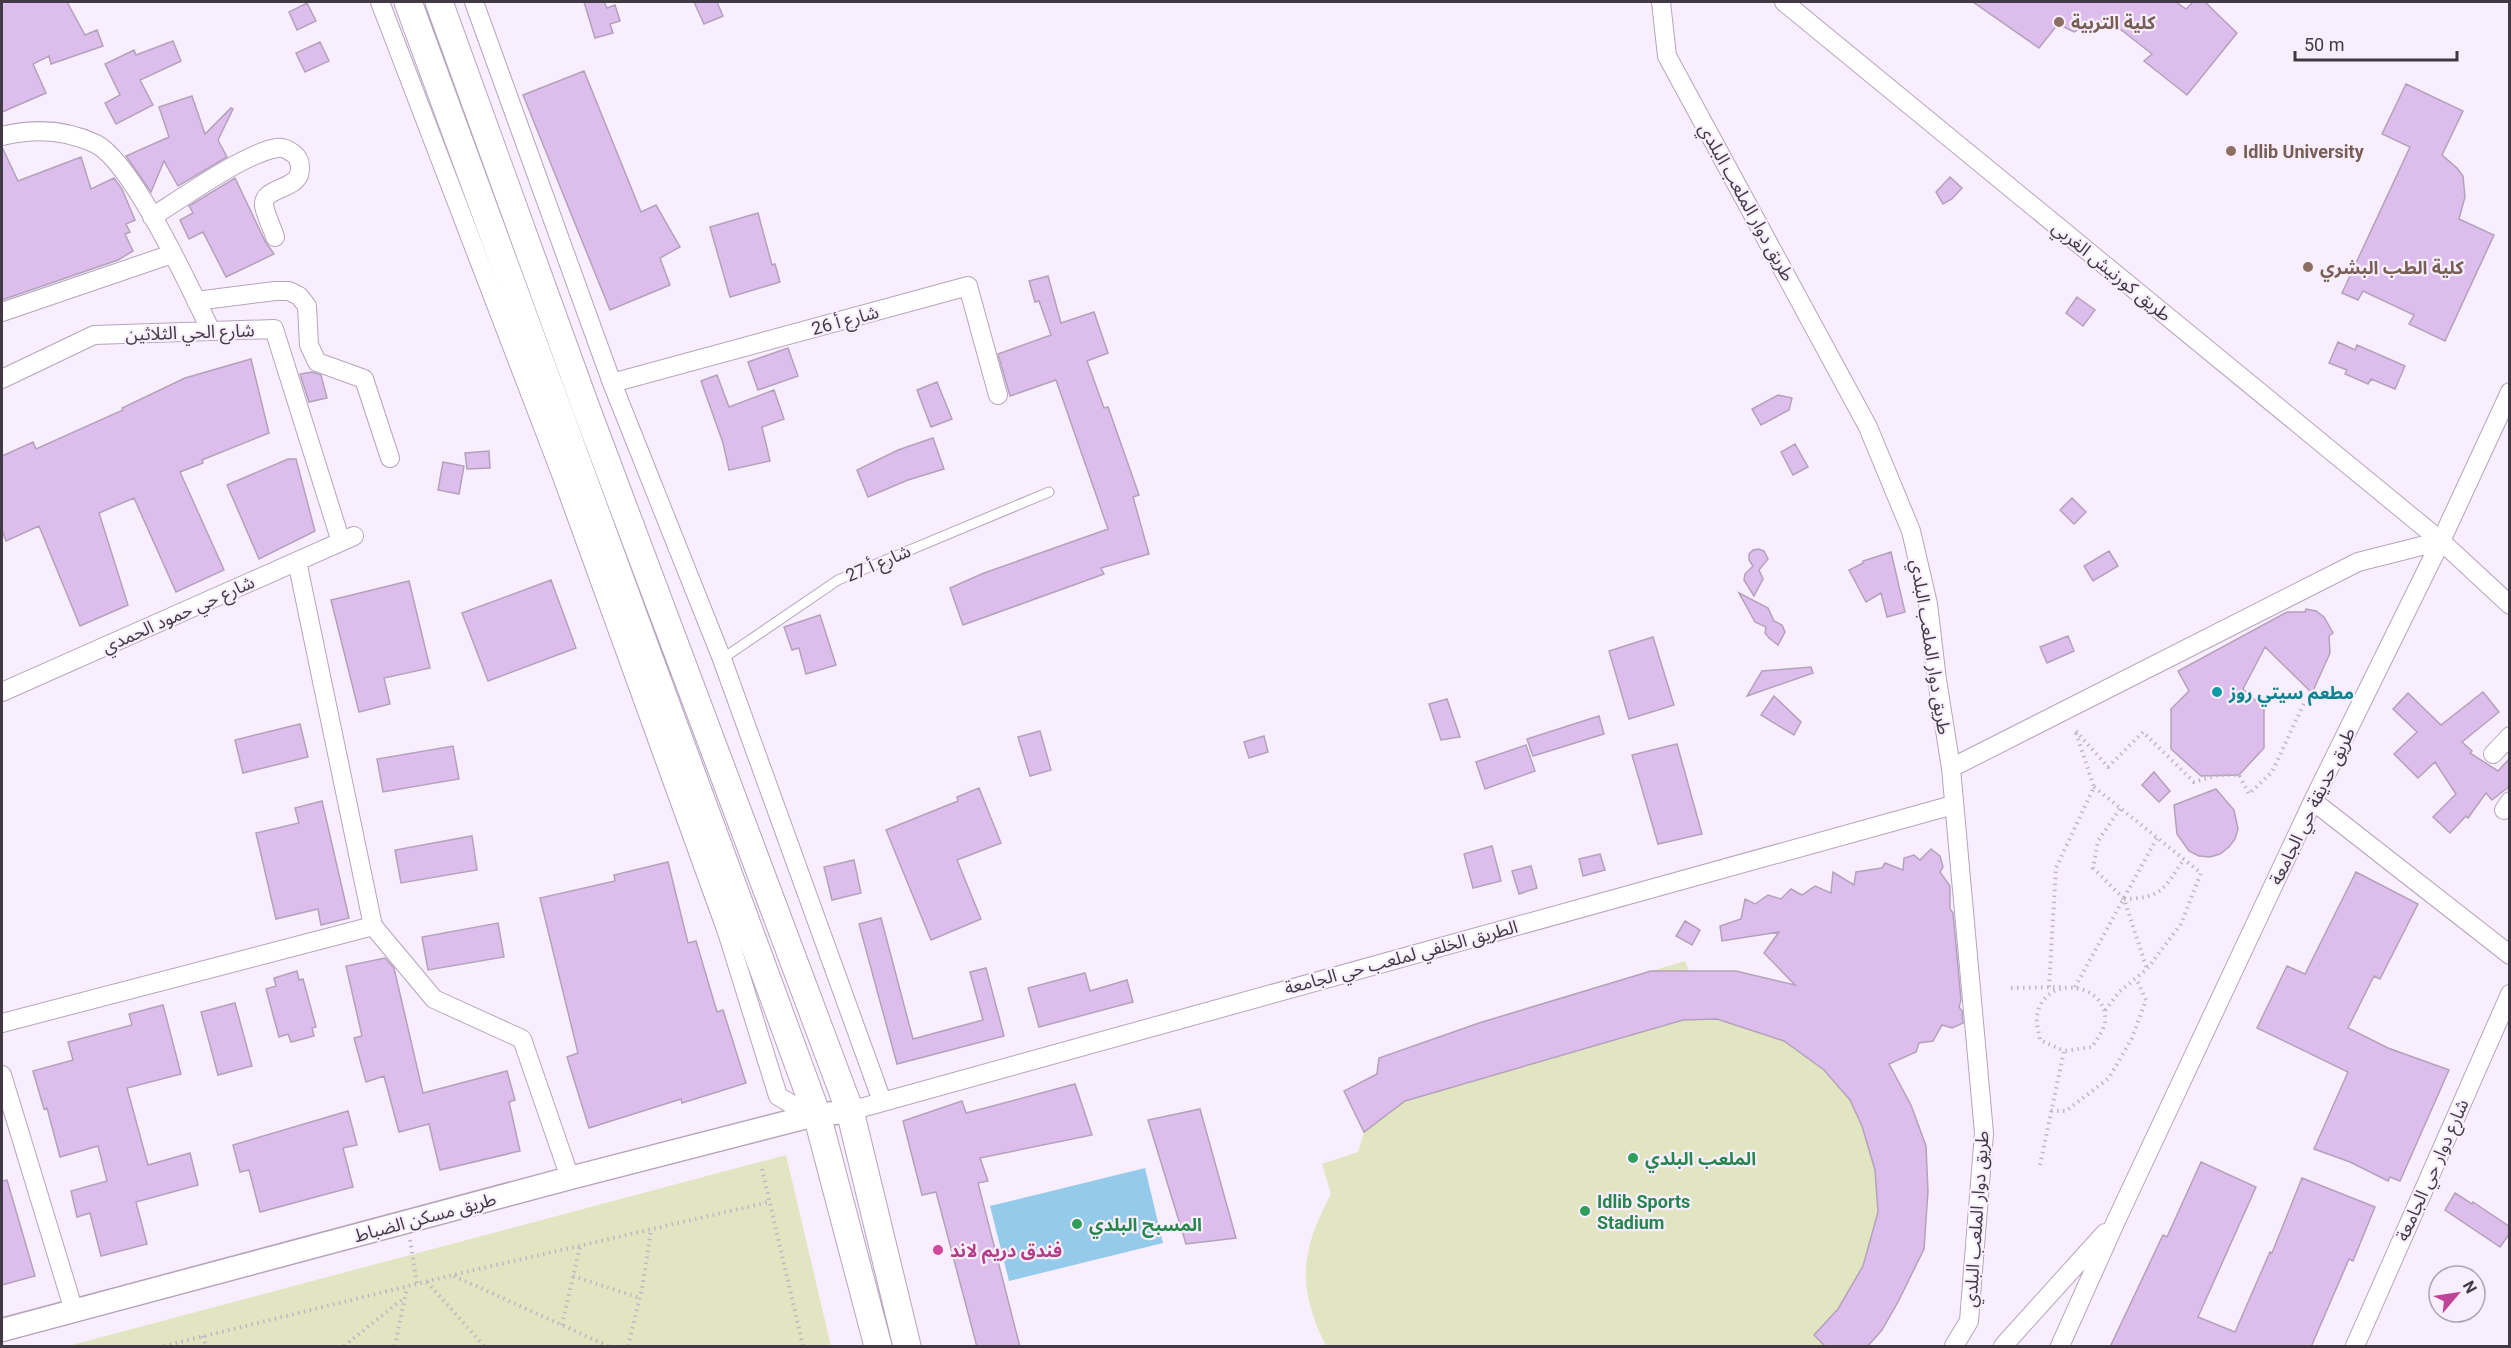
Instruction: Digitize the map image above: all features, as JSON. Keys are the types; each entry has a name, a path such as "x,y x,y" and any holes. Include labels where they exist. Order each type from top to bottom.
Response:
{"main road":[{"path":"408,2 814,1116 878,1347"},
{"path":"439,2 585,405 850,1112 907,1347"}],"street":[{"path":"380,2 565,485 727,932 778,1096 814,1116"},
{"path":"474,2 612,383 722,659 882,1101"},
{"name":"طريق دوار الملعب البلدي","path":"1661,2 1667,56 1868,427 1911,531 1928,604 1936,680 1951,768 1984,1133 1969,1321 1954,1347"},
{"name":"طريق كورنيش الغربي","path":"1784,2 2441,541 2510,605"},
{"path":"2,136 23,131 62,131 97,145 113,159 152,217 211,331"},
{"path":"152,217 256,155 278,148 288,149 297,157 300,169 298,178 268,195 264,200 264,208 275,237"},
{"path":"2,312 172,254"},
{"name":"شارع أ 26","path":"612,383 968,286 998,395"},
{"path":"196,301 275,291 289,291 299,296 307,306 309,345 317,362 364,379 390,458"},
{"name":"شارع الحي الثلاثين","path":"2,379 94,335 274,329 347,539"},
{"name":"طريق حديقة حي الجامعة","path":"2060,1347 2116,1221 2313,801 2441,541 2510,392"},
{"name":"شارع حي حمود الحمدي","path":"2,692 347,539"},
{"path":"1951,768 2358,562 2441,541"},
{"path":"297,561 373,926 434,999 522,1039 570,1178"},
{"path":"2493,754 2510,736"},
{"path":"2313,801 2510,955"},
{"name":"الطريق الخلفي لملعب حي الجامعة","path":"850,1112 882,1101 1953,805"},
{"path":"2,1023 373,926"},
{"name":"شارع دوار حي الجامعة","path":"2355,1347 2510,994"},
{"path":"2,1075 74,1311"},
{"name":"طريق مسكن الضباط","path":"2,1330 570,1178 814,1116 850,1112"},
{"name":"طريق حديقة حي الجامعة","path":"2003,1347 2116,1221"}],"lane":[{"name":"شارع أ 27","path":"722,659 838,580 1049,492"}],"path":[{"path":"2104,1012 2119,992 2147,969 2181,924 2202,873 2094,787 2076,731 2108,767 2143,732 2194,782 2219,775 2238,775 2249,794 2272,772 2305,701"},
{"path":"2049,987 2056,868 2094,787"},
{"path":"2120,809 2098,841 2093,868 2124,899 2147,969"},
{"path":"2075,987 2157,838"},
{"path":"2124,899 2145,899 2165,889 2184,859"},
{"path":"2051,1111 2066,1111 2109,1078 2132,1038 2146,1000 2136,978"},
{"path":"2011,988 2049,987 2061,987 2075,987 2093,994 2104,1012 2105,1023 2092,1047 2064,1051 2040,1040 2037,1018 2040,1007 2049,995 2061,987"},
{"path":"2040,1165 2064,1051"},
{"path":"762,1169 803,1347"},
{"path":"164,1347 453,1275 769,1202"},
{"path":"406,1222 417,1284"},
{"path":"628,1347 640,1298 651,1230"},
{"path":"562,1325 580,1246"},
{"path":"453,1275 608,1347"},
{"path":"573,1276 640,1298"},
{"path":"427,1282 484,1347"},
{"path":"395,1347 407,1287"},
{"path":"344,1347 405,1298"},
{"path":"203,1336 206,1347"}],"green space":[{"name":"الملعب البلدي","path":"1685,961 1689,971 1866,1039 1891,1067 1911,1105 1926,1146 1928,1191 1924,1249 1882,1330 1867,1346 1326,1346 1310,1306 1306,1270 1313,1234 1331,1194 1322,1164 1358,1152 1364,1132 1344,1091 1376,1074 1379,1058 1479,1023"},
{"path":"786,1155 831,1346 68,1346"}],"water":[{"name":"المسبح البلدي","path":"1145,1168 1163,1243 1009,1281 990,1206"}],"building":[{"path":"2,2 67,2 85,35 97,30 103,46 51,64 49,56 33,64 46,93 2,112"},
{"path":"584,2 604,2 607,8 615,5 620,21 610,24 613,33 595,38"},
{"path":"694,2 717,2 723,16 704,24"},
{"path":"1973,2 2176,2 2186,9 2193,2 2205,2 2237,33 2187,95 2144,61 2152,54 2106,18 2093,29 2084,27 2074,32 2058,24 2039,48"},
{"path":"307,3 316,21 297,30 289,12"},
{"path":"173,41 181,61 140,80 153,105 116,124 105,103 120,95 105,64 134,50 136,55"},
{"path":"320,42 329,61 305,72 296,53"},
{"path":"584,71 641,212 656,205 680,247 660,258 670,285 610,310 523,95"},
{"path":"2406,84 2463,111 2442,155 2463,176 2465,197 2459,219 2494,235 2445,341 2409,324 2414,315 2363,291 2358,300 2342,293 2410,147 2382,134"},
{"path":"192,96 205,134 231,108 233,109 218,140 227,157 178,186 164,161 151,192 126,156 169,137 159,107"},
{"path":"2,147 18,181 81,157 91,189 114,178 122,189 135,220 126,224 130,232 125,234 133,251 118,260 2,300"},
{"path":"1950,177 1962,188 1952,199 1943,204 1936,192"},
{"path":"235,178 265,241 274,254 226,277 203,232 189,239 180,220 193,213 189,206"},
{"path":"758,213 772,265 775,264 780,282 730,297 710,227"},
{"path":"1048,276 1061,323 1094,312 1108,353 1087,361 1104,408 1108,407 1139,495 1133,497 1149,554 1101,568 1104,574 963,625 950,588 984,573 1108,529 1056,380 1010,396 998,354 1051,335 1039,301 1035,302 1029,281"},
{"path":"2077,297 2095,310 2083,326 2066,313"},
{"path":"2338,342 2355,350 2357,345 2405,366 2395,389 2371,379 2368,384 2345,374 2347,370 2329,363"},
{"path":"788,348 798,376 758,390 748,362"},
{"path":"251,359 269,433 202,460 203,463 180,472 224,570 176,592 134,498 99,513 128,605 80,626 39,526 6,541 2,530 2,456 33,442 36,449 123,410 122,408 185,378"},
{"path":"312,372 321,375 327,398 309,402 300,374"},
{"path":"717,375 729,407 774,390 784,419 762,427 770,461 729,470 723,443 701,381"},
{"path":"937,382 952,419 931,427 917,390"},
{"path":"1778,395 1792,398 1789,410 1761,425 1752,409"},
{"path":"933,438 944,469 908,480 868,497 857,470 898,450"},
{"path":"1795,444 1808,467 1793,475 1781,452"},
{"path":"489,451 490,468 467,469 465,453"},
{"path":"288,459 296,459 315,531 259,559 227,485"},
{"path":"443,462 464,466 459,494 438,490"},
{"path":"2072,498 2086,512 2074,524 2060,510"},
{"path":"1759,549 1764,551 1768,559 1759,570 1763,579 1754,596 1744,580 1745,574 1753,566 1749,560 1749,554"},
{"path":"2109,551 2118,566 2093,581 2084,566"},
{"path":"1891,552 1905,612 1887,617 1881,593 1866,602 1849,570 1863,561"},
{"path":"551,580 576,648 488,681 462,613"},
{"path":"409,581 430,668 384,678 390,704 359,712 331,600"},
{"path":"1739,593 1768,608 1774,621 1782,625 1785,632 1778,645 1765,633 1766,627 1755,622"},
{"name":"مطعم سيتي روز","path":"2306,609 2316,611 2324,617 2333,633 2329,636 2330,653 2312,693 2265,647 2243,689 2264,708 2264,748 2239,775 2201,776 2171,749 2171,709 2189,691 2178,671 2287,612 2305,612"},
{"path":"820,615 836,665 806,674 799,648 792,650 784,627"},
{"path":"2068,636 2074,651 2047,663 2040,647"},
{"path":"1653,637 1674,705 1629,719 1609,651"},
{"path":"1811,667 1813,673 1747,696 1762,671"},
{"path":"2483,692 2499,712 2462,742 2472,751 2470,753 2498,771 2510,758 2510,786 2492,800 2486,793 2468,818 2466,816 2450,833 2433,817 2456,794 2435,762 2418,778 2394,754 2417,732 2393,709 2408,693 2441,725"},
{"path":"1774,696 1801,722 1794,735 1761,715"},
{"path":"1447,699 1460,737 1441,740 1429,704"},
{"path":"1599,716 1604,734 1533,756 1527,739"},
{"path":"300,724 308,757 243,773 235,740"},
{"path":"1040,731 1051,770 1030,776 1018,737"},
{"path":"1264,736 1268,752 1249,758 1244,742"},
{"path":"1677,744 1702,834 1658,844 1632,755"},
{"path":"1526,745 1535,771 1485,789 1476,762"},
{"path":"453,746 459,779 383,792 377,759"},
{"path":"2154,772 2170,791 2159,802 2142,785"},
{"path":"979,788 1001,843 957,860 981,919 931,940 886,830 958,801 957,797"},
{"path":"2216,789 2234,810 2238,829 2235,839 2220,854 2210,857 2199,856 2189,851 2177,834 2174,805"},
{"path":"322,801 349,918 321,925 318,909 276,919 256,833 299,823 295,808"},
{"path":"472,836 477,870 401,883 395,850"},
{"path":"1492,846 1501,881 1473,888 1464,854"},
{"path":"1931,849 1940,856 1943,867 1940,872 1950,886 1950,909 1953,913 1961,1000 1959,1007 1962,1011 1963,1023 1952,1028 1942,1025 1933,1041 1919,1043 1916,1052 1889,1064 1911,1105 1926,1146 1928,1191 1924,1249 1882,1330 1867,1347 1826,1347 1814,1335 1838,1309 1863,1266 1878,1212 1875,1170 1862,1126 1850,1100 1824,1070 1784,1041 1717,1019 1683,1020 1405,1101 1364,1132 1344,1091 1377,1074 1379,1058 1479,1023 1651,971 1736,971 1795,985 1764,953 1779,932 1722,941 1720,926 1741,919 1745,899 1755,904 1768,895 1781,899 1791,889 1802,895 1815,886 1831,893 1833,872 1854,885 1856,872 1882,868 1885,863 1903,870 1904,858 1914,855 1920,860"},
{"path":"1600,854 1605,870 1583,876 1579,859"},
{"path":"854,860 861,893 832,900 824,867"},
{"path":"668,862 688,943 696,941 717,1012 723,1010 746,1083 682,1103 681,1099 589,1128 567,1057 578,1053 540,898 615,881 614,875"},
{"path":"1531,866 1537,888 1519,894 1512,871"},
{"path":"2356,872 2418,904 2380,979 2374,976 2348,1028 2388,1048 2449,1070 2400,1181 2390,1177 2388,1181 2350,1162 2314,1149 2348,1072 2257,1028 2287,966 2305,974"},
{"path":"881,918 913,1039 983,1020 970,972 986,968 1004,1036 897,1064 859,924"},
{"path":"1685,921 1700,930 1692,945 1676,936"},
{"path":"498,923 504,957 428,970 422,937"},
{"path":"385,958 394,968 423,1093 507,1071 515,1100 509,1102 520,1151 440,1170 429,1124 399,1132 384,1076 366,1082 354,1038 362,1036 346,966"},
{"path":"297,971 299,980 303,979 316,1027 312,1028 314,1036 291,1042 288,1034 279,1037 266,989 276,986 274,978"},
{"path":"1085,973 1090,991 1127,980 1133,1002 1039,1027 1028,988"},
{"path":"235,1003 252,1066 218,1075 201,1012"},
{"path":"163,1005 181,1074 127,1088 148,1165 190,1153 198,1185 136,1202 147,1244 101,1256 90,1213 77,1217 71,1191 107,1181 98,1146 60,1157 47,1108 44,1109 33,1071 73,1060 68,1042 132,1025 129,1014"},
{"path":"1075,1084 1092,1135 980,1158 988,1181 978,1183 1020,1347 977,1347 936,1192 922,1195 903,1121 962,1101 966,1113"},
{"path":"1200,1109 1236,1238 1186,1244 1148,1120"},
{"path":"348,1111 357,1145 343,1148 353,1187 260,1212 249,1170 240,1172 233,1145"},
{"path":"2201,1162 2256,1187 2198,1317 2235,1332 2270,1252 2272,1253 2302,1178 2375,1207 2353,1261 2349,1259 2311,1347 2110,1347 2163,1235 2167,1237"},
{"path":"7,1180 35,1276 2,1285 2,1181"},
{"path":"2455,1193 2472,1204 2473,1202 2510,1227 2510,1233 2500,1247 2445,1210"}],"place":[{"name":"كلية التربية","path":"2059,22"},
{"name":"Idlib University","path":"2231,151"},
{"name":"كلية الطب البشري","path":"2308,267"},
{"name":"مطعم سيتي روز","path":"2217,692"},
{"name":"الملعب البلدي","path":"1633,1158"},
{"name":"Idlib Sports Stadium","path":"1585,1211"},
{"name":"المسبح البلدي","path":"1077,1224"},
{"name":"فندق دريم لاند","path":"938,1250"}]}
